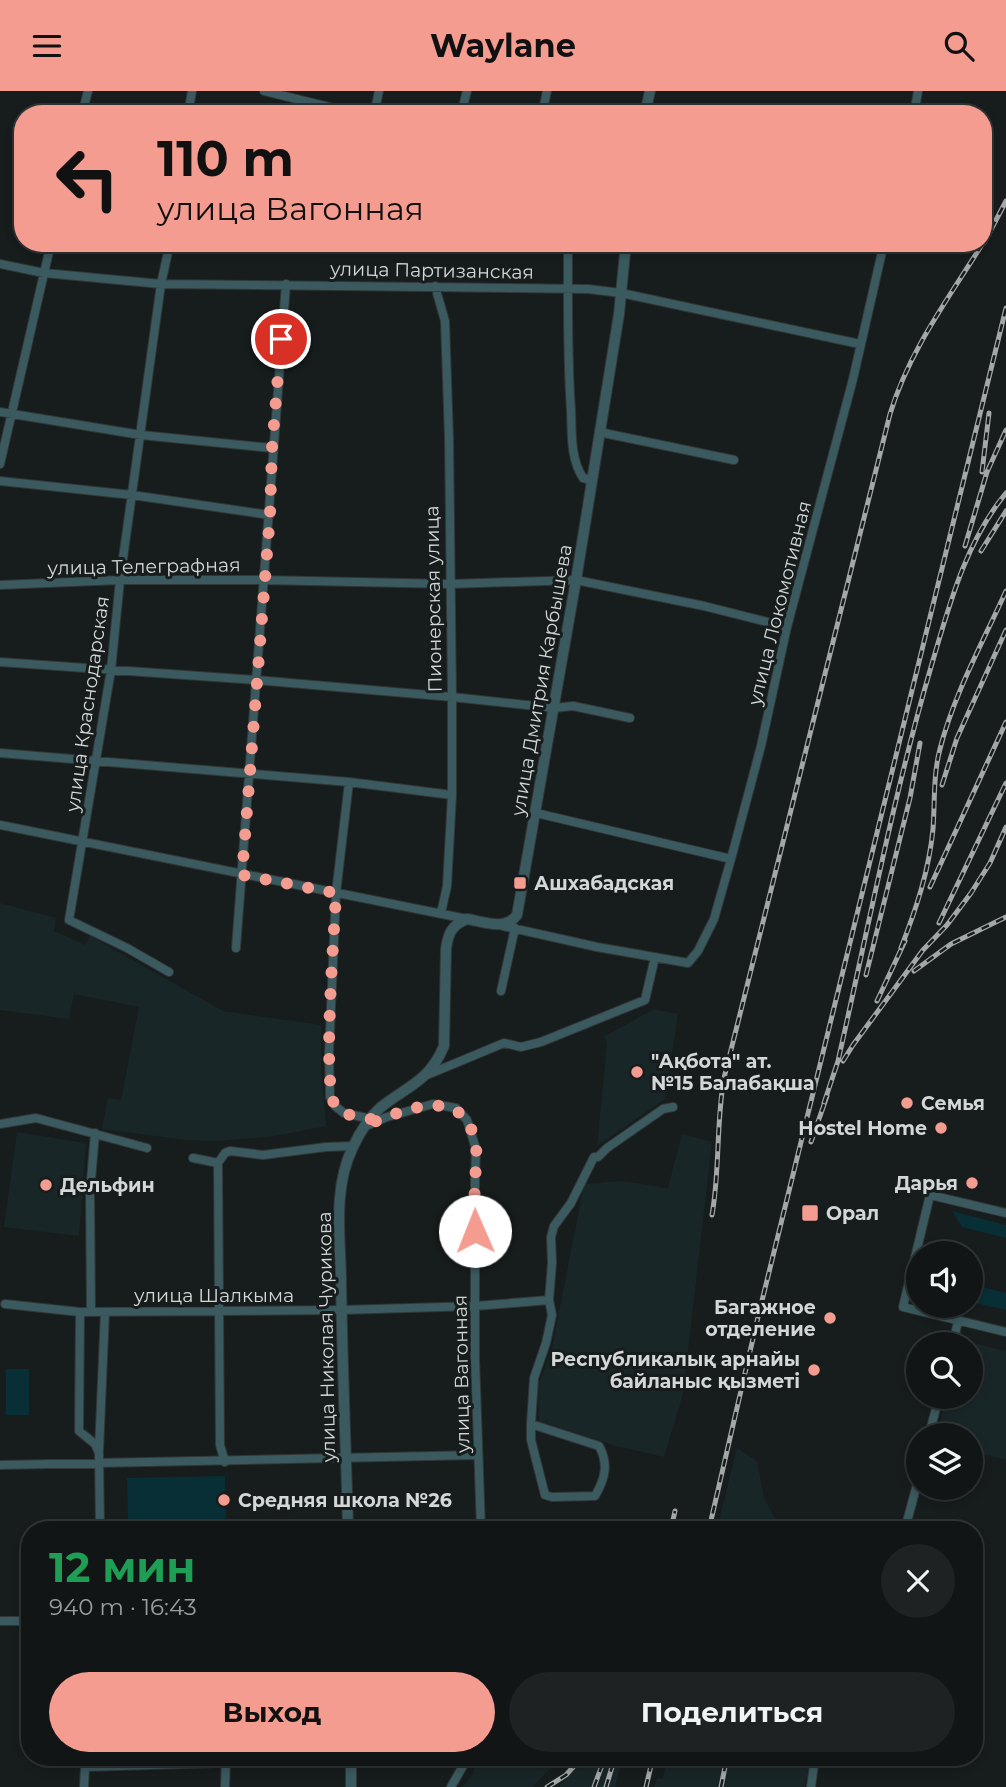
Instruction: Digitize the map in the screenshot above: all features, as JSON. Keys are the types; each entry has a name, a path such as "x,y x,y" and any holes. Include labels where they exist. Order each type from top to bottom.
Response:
{"street":[{"path":"264,91 325,105"},
{"path":"0,464 49,252"},
{"name":"улица Краснодарская","path":"168,252 161,284 132,495 111,670 69,920 169,972"},
{"path":"568,252 568,369 573,453 576,467 583,478 592,480"},
{"name":"улица Дмитрия Карбышева","path":"503,926 512,922 517,915 536,813 600,432 625,252"},
{"name":"улица Локомотивная","path":"655,957 688,963 698,951 714,919 761,745 787,627 882,252"},
{"name":"улица Партизанская","path":"0,264 44,273 161,284 435,286 621,293 860,344"},
{"path":"236,948 286,284"},
{"name":"Пионерская улица","path":"435,286 445,321 452,697 452,795 447,886 441,913"},
{"path":"0,412 141,435 272,448"},
{"path":"600,432 734,460"},
{"path":"0,481 132,495 270,515"},
{"name":"улица Телеграфная","path":"0,585 121,580 450,584 576,580 704,606 787,627"},
{"path":"0,662 256,680 554,708 573,706 629,718"},
{"path":"0,753 349,782 452,795"},
{"path":"349,782 336,893 329,1054 330,1097 335,1106 344,1113 368,1123 377,1111 426,1075 438,1061 444,1047 448,936 452,928 467,919"},
{"path":"536,813 731,859"},
{"path":"0,825 655,957 645,1000 541,1042 521,1047 505,1043 426,1075"},
{"path":"501,991 515,928"},
{"name":"улица Вагонная","path":"368,1123 433,1104 456,1108 467,1120 477,1149 476,1306 481,1521"},
{"path":"531,1424 599,1446 605,1457 606,1469 595,1496 545,1495 531,1440 531,1424 534,1378 552,1315 549,1300 551,1237 554,1226 570,1203 594,1157 598,1157 663,1108 673,1107"},
{"path":"0,1123 36,1118 147,1148"},
{"name":"улица Николая Чурикова","path":"348,1521 340,1201 345,1171 354,1146 368,1123"},
{"path":"91,1312 90,1192 95,1133"},
{"path":"225,1462 220,1445 218,1163 225,1153 230,1151 263,1155 354,1146"},
{"path":"193,1159 218,1163"},
{"path":"1006,1213 930,1195 903,1307 1006,1332"},
{"name":"улица Шалкыма","path":"5,1304 105,1312 341,1310 476,1306 549,1300"},
{"path":"80,1312 79,1431 94,1444 99,1453"},
{"path":"100,1521 99,1453 105,1312"},
{"path":"956,1332 958,1321"},
{"path":"0,1465 478,1455"},
{"path":"907,1521 913,1500"},
{"path":"0,1621 21,1621"},
{"path":"85,1787 85,1767 93,1766"},
{"path":"225,1787 226,1766"},
{"path":"351,1766 351,1787"},
{"path":"451,1787 463,1766"},
{"path":"811,1787 814,1766"}],"shaded area":[{"path":"0,903 56,918 54,931 85,945 90,936 223,1011 321,1025 326,1126 275,1136 219,1141 187,1140 102,1129 108,1098 121,1100 139,1007 74,994 69,1019 0,1010"},
{"name":"\"Ақбота\" ат. №15 Балабақша","path":"654,1009 678,1014 665,1099 597,1146 607,1045 605,1036"},
{"name":"Дельфин","path":"17,1132 86,1143 79,1236 4,1227"},
{"path":"682,1134 712,1142 683,1394 664,1457 616,1446 539,1421 538,1386 552,1348 584,1184 622,1181 668,1188"},
{"path":"952,1211 1006,1225 1006,1238 962,1227"},
{"path":"983,1287 1006,1293 1006,1310 983,1305"},
{"path":"983,1346 1006,1351 1006,1460 983,1454 983,1423 940,1423 943,1409 983,1409"},
{"path":"6,1369 29,1369 29,1415 6,1415"},
{"path":"737,1448 757,1461 764,1498 777,1521 719,1521"},
{"path":"225,1476 226,1521 128,1521 127,1478"},
{"path":"474,1766 553,1766 532,1787 463,1787 473,1774"},
{"path":"579,1766 621,1766 615,1787 558,1787"},
{"path":"665,1766 808,1766 805,1787 654,1787 657,1778 663,1779"}],"railway":[{"path":"992,228 1006,201"},
{"path":"712,1215 724,1078 890,414 919,347 977,252"},
{"path":"711,1521 758,1317 1006,308"},
{"path":"982,472 989,413"},
{"path":"965,546 987,472 1006,430"},
{"path":"824,1103 838,1061 917,716 945,621 969,554 992,512 1006,493"},
{"path":"981,551 1006,511"},
{"path":"901,948 917,904 928,860 940,749 961,688 1006,591"},
{"path":"942,785 957,738 1006,630"},
{"path":"930,887 1006,722"},
{"path":"866,975 910,798 920,743"},
{"path":"939,923 1006,783"},
{"path":"843,1061 923,950 947,925 971,893 990,863 1006,827"},
{"path":"914,971 951,944 1006,917"},
{"path":"877,1001 905,941"},
{"path":"811,1142 827,1096"},
{"path":"673,1521 675,1511"},
{"path":"547,1787 566,1775 574,1766"},
{"path":"594,1787 602,1766"},
{"path":"606,1787 612,1766"},
{"path":"646,1787 651,1766"},
{"path":"721,1787 725,1766"}],"place":[{"name":"Ашхабадская","path":"520,883"},
{"name":"\"Ақбота\" ат. №15 Балабақша","path":"637,1072"},
{"name":"Семья","path":"907,1103"},
{"name":"Hostel Home","path":"941,1128"},
{"name":"Дарья","path":"972,1183"},
{"name":"Дельфин","path":"46,1185"},
{"name":"Орал","path":"810,1213"},
{"name":"Багажное отделение","path":"830,1318"},
{"name":"Республикалық арнайы байланыс қызметі","path":"814,1370"},
{"name":"Средняя школа №26","path":"224,1500"}],"route":[{"path":"281,339 242,875 336,893 329,1054 330,1097 335,1106 344,1113 371,1119 365,1126 433,1104 456,1108 467,1120 477,1149 475,1231"}]}
